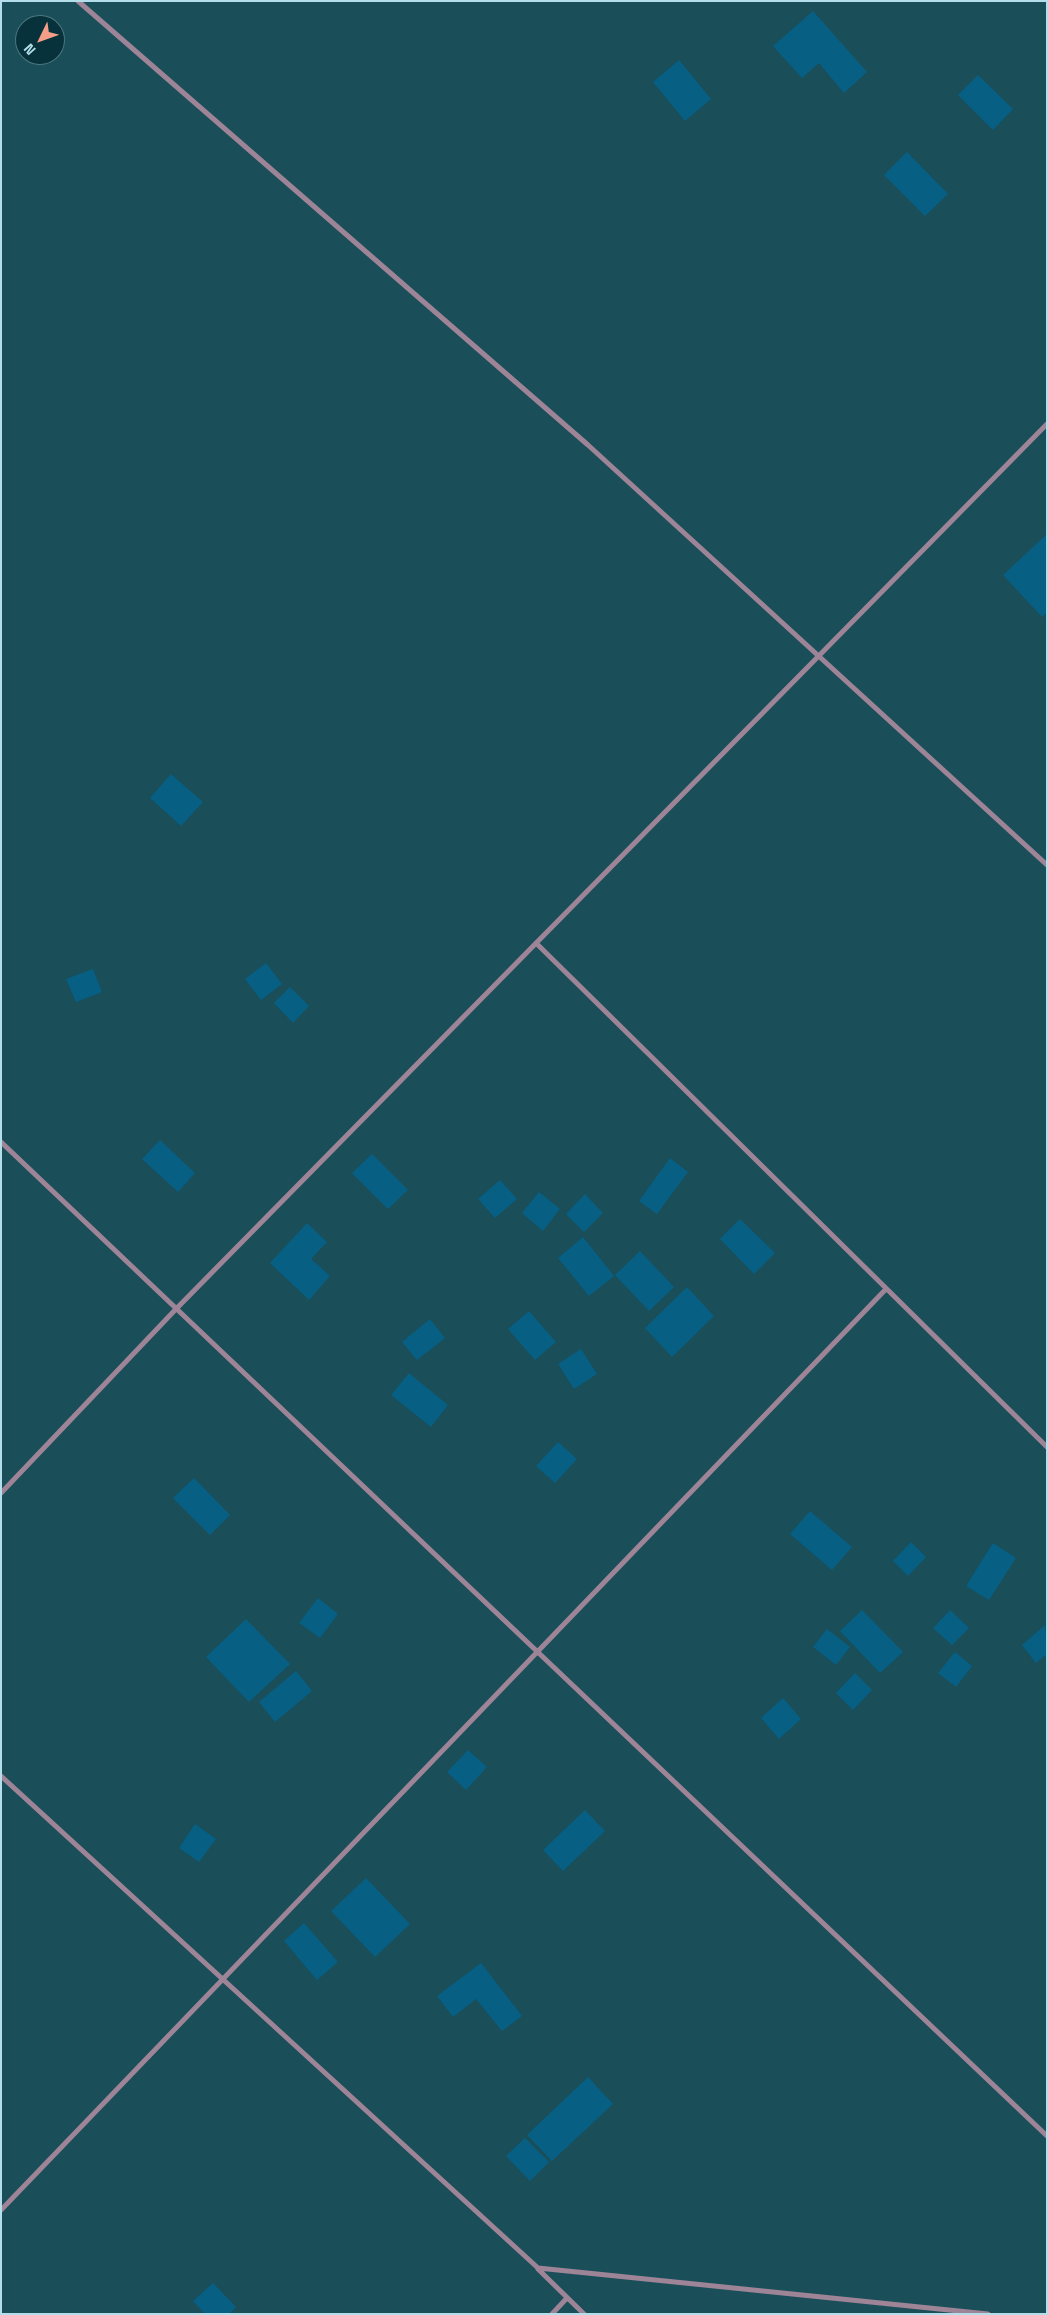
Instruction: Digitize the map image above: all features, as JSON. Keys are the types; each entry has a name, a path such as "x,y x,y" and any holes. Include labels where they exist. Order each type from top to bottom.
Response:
{"street":[{"path":"78,1 588,445 1047,865"},
{"path":"1,1494 176,1309 1047,424"},
{"path":"536,943 1047,1448"},
{"path":"1,1142 1047,2136"},
{"path":"1,2210 886,1289"},
{"path":"1,1776 538,2268 584,2314"},
{"path":"538,2268 988,2314"},
{"path":"552,2314 568,2298"}],"building":[{"path":"813,11 867,72 844,93 819,63 802,78 773,46"},
{"path":"679,60 711,99 685,121 653,82"},
{"path":"978,75 1013,109 993,130 958,95"},
{"path":"907,152 948,194 925,216 884,175"},
{"path":"1047,534 1047,612 1042,617 1003,575"},
{"path":"171,774 203,802 181,826 150,798"},
{"path":"266,963 282,984 261,1000 245,979"},
{"path":"93,969 102,992 76,1002 66,979"},
{"path":"290,987 309,1006 293,1023 274,1003"},
{"path":"160,1140 195,1173 178,1192 142,1159"},
{"path":"372,1154 408,1190 388,1209 352,1173"},
{"path":"670,1158 688,1172 657,1214 639,1201"},
{"path":"500,1180 517,1199 495,1218 478,1199"},
{"path":"539,1192 560,1209 543,1231 522,1213"},
{"path":"585,1194 603,1213 584,1232 566,1214"},
{"path":"740,1219 775,1253 754,1274 720,1239"},
{"path":"307,1223 327,1242 311,1259 330,1276 309,1300 270,1263"},
{"path":"583,1237 614,1276 589,1296 558,1258"},
{"path":"640,1251 674,1287 649,1311 615,1275"},
{"path":"687,1287 714,1316 672,1357 645,1328"},
{"path":"529,1311 556,1342 535,1360 508,1329"},
{"path":"430,1319 445,1338 417,1360 402,1342"},
{"path":"581,1349 597,1374 574,1389 558,1364"},
{"path":"409,1373 448,1405 431,1427 391,1395"},
{"path":"558,1442 577,1459 555,1483 536,1466"},
{"path":"194,1478 230,1515 210,1535 173,1498"},
{"path":"810,1511 852,1547 832,1570 790,1534"},
{"path":"911,1542 926,1557 908,1576 893,1561"},
{"path":"993,1543 1016,1558 989,1600 966,1586"},
{"path":"318,1598 338,1614 320,1638 299,1623"},
{"path":"862,1610 903,1652 880,1673 840,1631"},
{"path":"950,1610 969,1628 952,1645 933,1628"},
{"path":"246,1619 290,1664 249,1702 206,1657"},
{"path":"1045,1625 1047,1654 1036,1663 1022,1645"},
{"path":"827,1629 850,1647 836,1665 813,1647"},
{"path":"955,1652 972,1666 956,1687 938,1673"},
{"path":"296,1671 312,1691 275,1722 259,1702"},
{"path":"855,1673 872,1690 853,1710 836,1693"},
{"path":"783,1698 801,1719 779,1739 761,1718"},
{"path":"468,1750 487,1767 466,1790 447,1772"},
{"path":"585,1810 605,1831 563,1871 543,1850"},
{"path":"195,1824 216,1839 199,1862 179,1848"},
{"path":"366,1878 410,1924 375,1957 331,1911"},
{"path":"304,1923 338,1962 317,1980 284,1941"},
{"path":"481,1963 522,2016 502,2031 476,1999 453,2017 437,1996"},
{"path":"588,2077 613,2104 552,2161 527,2135"},
{"path":"525,2138 549,2162 530,2181 506,2156"},
{"path":"213,2283 236,2307 229,2314 205,2314 193,2301"}]}
